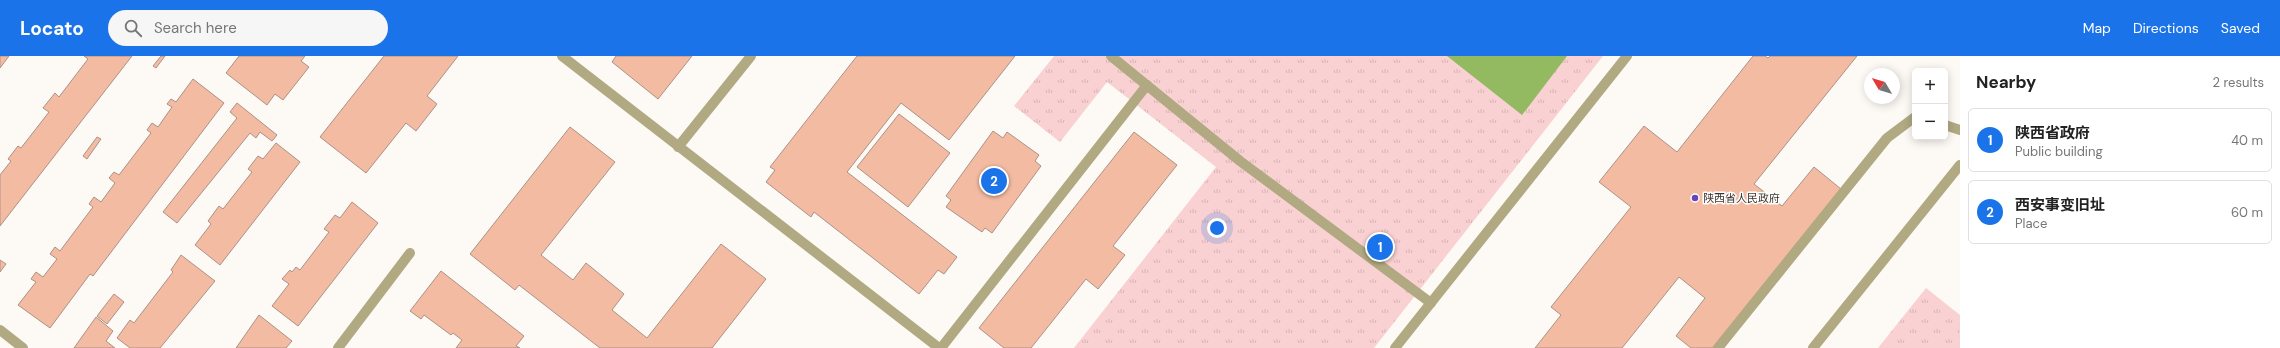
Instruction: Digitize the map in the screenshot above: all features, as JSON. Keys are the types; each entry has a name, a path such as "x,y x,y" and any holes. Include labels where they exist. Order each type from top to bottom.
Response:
{"street":[{"path":"562,56 940,348 1147,85"},
{"path":"678,147 751,56"},
{"path":"1111,56 1240,161 1432,303"},
{"path":"1395,348 1627,56"},
{"path":"1718,348 1886,138 1912,120"},
{"path":"1948,127 1960,130"},
{"path":"1813,348 1960,166"},
{"path":"338,348 410,253"},
{"path":"0,330 23,348"}],"green space":[{"path":"1054,56 1603,56 1374,348 1074,348 1216,167 1107,82 1060,142 1014,106"},
{"path":"1926,288 1960,315 1960,348 1878,348"}],"shaded area":[{"path":"1447,56 1567,56 1522,115"}],"building":[{"path":"0,56 9,56 0,68"},
{"path":"84,56 132,56 0,226 0,175 11,161 8,159 18,146 21,148 49,112 43,108 55,93 59,97 88,59"},
{"path":"161,56 165,56 156,68 153,66"},
{"path":"239,56 305,56 301,61 309,67 283,100 275,94 267,105 226,73"},
{"path":"384,56 458,56 427,96 437,104 416,131 406,123 366,173 320,137"},
{"path":"616,56 692,56 658,99 612,62"},
{"path":"857,56 1015,56 949,140 901,103 847,172 957,257 944,274 938,270 919,294 814,212 811,217 766,182 775,170 770,167"},
{"name":"陕西省人民政府","path":"1753,56 1765,56 1768,58 1770,56 1857,56 1754,184 1782,206 1814,167 1841,189 1713,348 1691,348 1676,336 1705,298 1679,277 1622,348 1535,348 1561,315 1551,307 1631,207 1599,182 1644,126 1677,152"},
{"path":"193,79 224,103 93,276 90,274 50,328 18,305 36,282 31,279 36,272 43,277 57,259 50,254 55,247 60,251 93,207 89,204 94,197 101,202 115,183 109,178 114,172 119,175 151,133 147,130 152,123 158,127 172,107 167,104 171,99 176,102"},
{"path":"237,103 277,135 272,141 260,132 256,138 250,133 177,223 163,212 237,118 230,112"},
{"path":"899,114 950,153 908,207 857,167"},
{"path":"570,127 615,162 541,255 573,280 586,263 624,294 612,310 647,338 721,244 766,279 712,348 600,348 519,285 515,290 470,254"},
{"path":"993,131 1003,138 1007,132 1039,155 1035,161 1041,166 992,233 985,228 982,232 946,207 951,200 946,196"},
{"path":"1134,132 1177,165 1113,246 1125,255 1098,289 1086,279 1031,348 1004,348 979,328"},
{"path":"97,137 101,139 87,159 83,156"},
{"path":"276,143 300,162 220,265 195,245 211,224 208,221 219,206 223,209 252,172 248,169 258,156 263,159"},
{"path":"352,202 378,223 298,326 272,306 289,284 282,279 290,270 292,272 296,267 300,270 329,232 324,229 335,215 340,218"},
{"path":"181,255 215,281 160,348 130,348 117,338 130,320 134,323 173,272 171,270"},
{"path":"0,260 6,264 0,272"},
{"path":"441,271 524,336 516,346 520,348 456,348 462,340 453,333 451,335 424,315 421,319 410,311"},
{"path":"114,294 124,302 107,324 97,316"},
{"path":"259,315 292,341 286,348 236,348"},
{"path":"96,317 113,331 106,341 115,348 74,348"}],"place":[{"name":"西安事变旧址","path":"994,181"},
{"name":"陕西省人民政府","path":"1695,198"},
{"name":"陕西省政府","path":"1380,247"}]}
